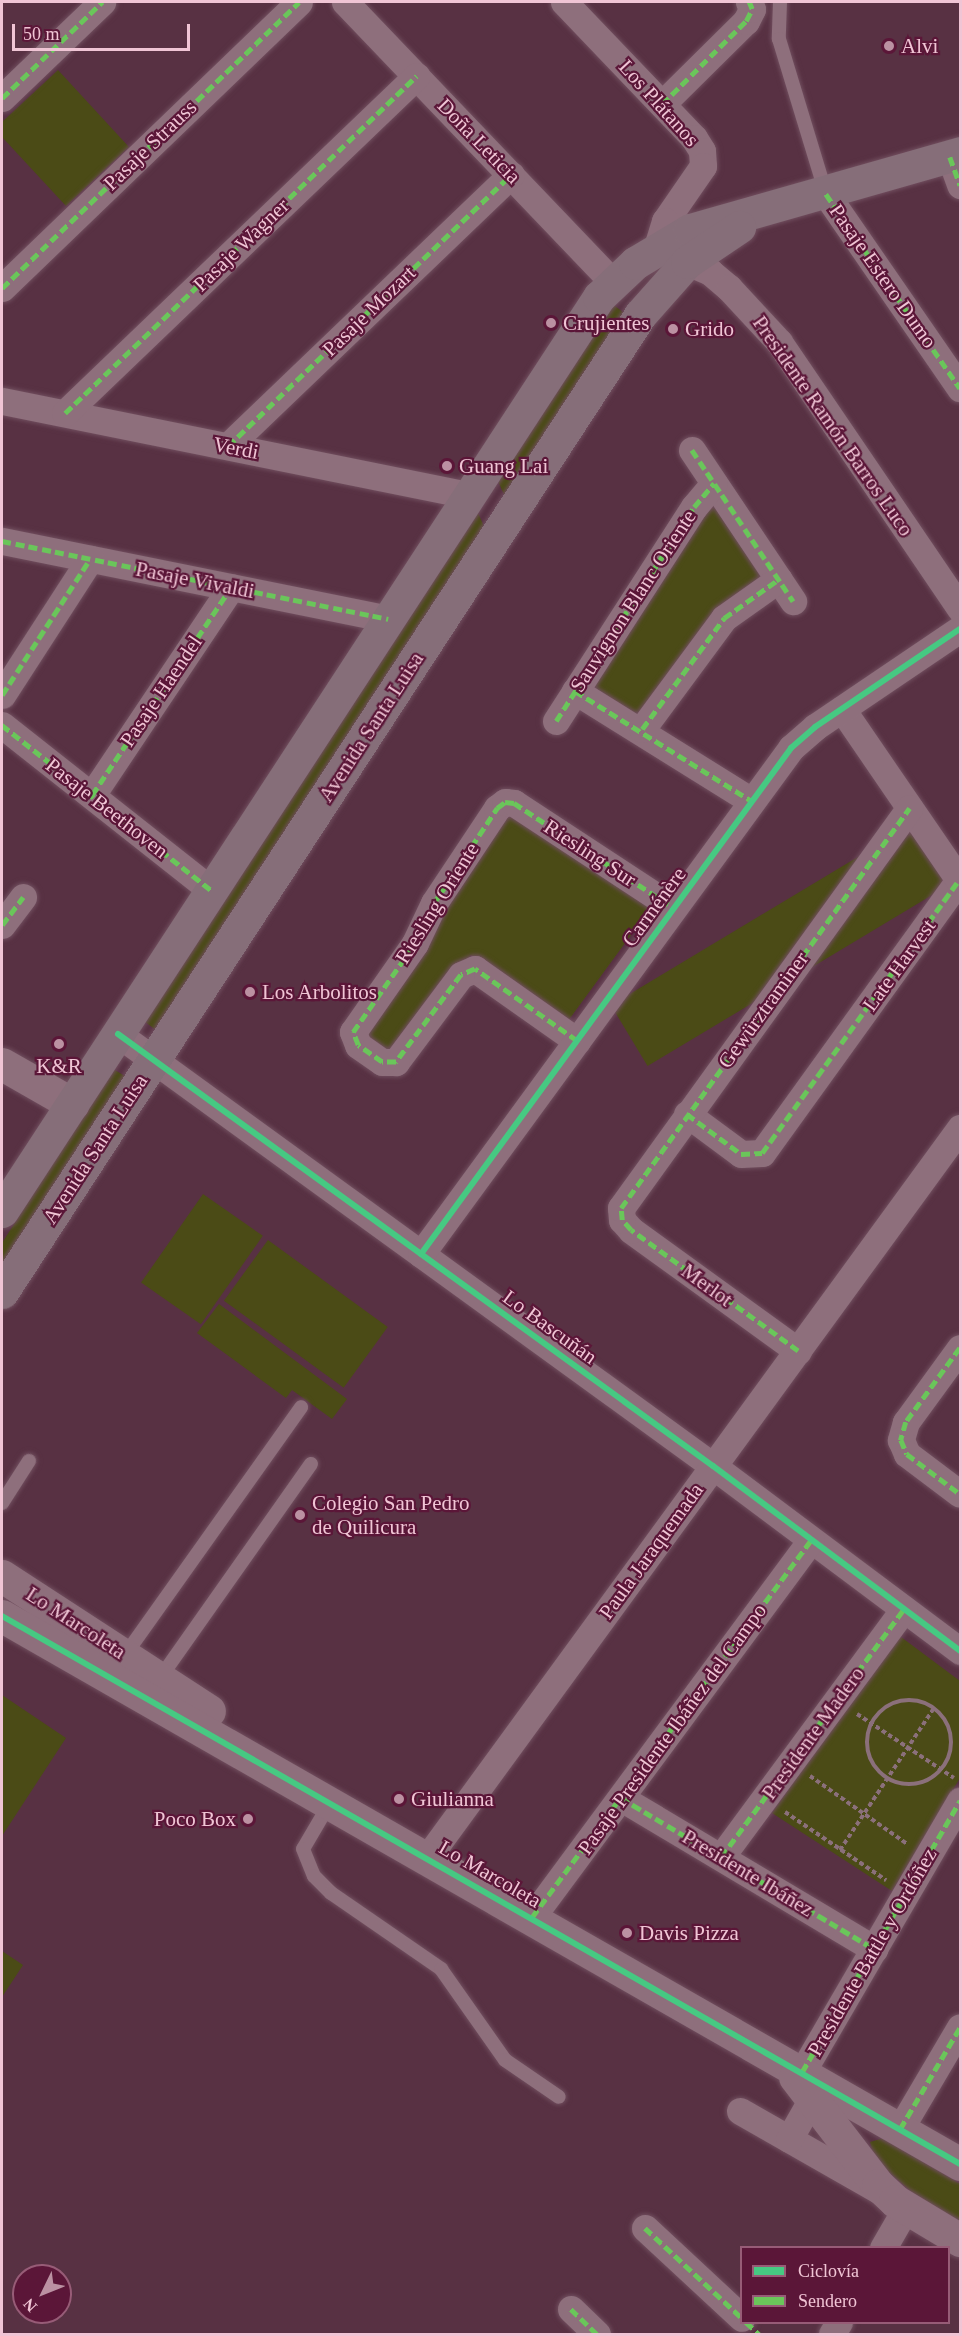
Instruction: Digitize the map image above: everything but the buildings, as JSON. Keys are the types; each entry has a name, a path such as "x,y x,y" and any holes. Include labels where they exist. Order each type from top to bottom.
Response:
{"main road":[{"name":"Avenida Santa Luisa","path":"2,1211 587,314 613,282 657,247 712,223 826,194 957,165"},
{"name":"Avenida Santa Luisa","path":"2,1292 640,315 687,262 721,237 784,206"}],"street":[{"path":"3,95 102,2"},
{"name":"Pasaje Strauss","path":"2,288 298,2"},
{"name":"Doña Leticia","path":"345,2 613,282"},
{"name":"Los Plátanos","path":"564,2 699,144 703,159 688,193 660,230 657,247"},
{"path":"662,104 746,21 750,5"},
{"name":"Pasaje Wagner","path":"65,413 416,76"},
{"name":"Pasaje Mozart","path":"228,446 511,175"},
{"name":"Pasaje Estero Dumo","path":"826,194 960,388"},
{"name":"Presidente Ramón Barros Luco","path":"687,262 710,272 729,288 778,342 960,608"},
{"name":"Verdi","path":"2,401 470,495"},
{"path":"642,729 724,618 786,590 692,450"},
{"name":"Sauvignon Blanc Oriente","path":"556,721 694,507 714,483"},
{"name":"Pasaje Vivaldi","path":"2,541 388,619"},
{"path":"2,695 90,559"},
{"name":"Pasaje Haendel","path":"92,795 231,587"},
{"name":"Carménère","path":"421,1254 797,741 960,629"},
{"path":"575,691 642,729 752,801"},
{"name":"Late Harvest","path":"687,1114 741,1154 756,1156 768,1147 959,880 842,709"},
{"name":"Pasaje Beethoven","path":"2,725 212,891"},
{"name":"Riesling Sur","path":"505,802 514,803 674,908"},
{"name":"Riesling Oriente","path":"505,802 497,808 434,903 415,943 354,1029 353,1035 358,1045 382,1062 393,1063 402,1058 461,975 471,970 483,972 577,1041"},
{"name":"Gewürztraminer","path":"621,1214 626,1197 910,808"},
{"path":"2,925 23,897"},
{"name":"Lo Bascuñán","path":"117,1034 713,1466 960,1651"},
{"path":"2,1064 72,1104"},
{"name":"Paula Jaraquemada","path":"427,1857 960,1128"},
{"name":"Merlot","path":"621,1214 631,1230 798,1351"},
{"path":"960,1348 906,1422 901,1440 907,1454 960,1494"},
{"name":"Pasaje Presidente Ibáñez del Campo","path":"532,1917 812,1540"},
{"name":"Lo Marcoleta","path":"2,1576 160,1678 237,1731 261,1763"},
{"name":"Presidente Madero","path":"721,1857 904,1609"},
{"name":"Lo Marcoleta","path":"2,1616 770,2053 808,2085 900,2129 960,2164"},
{"name":"Presidente Ibáñez","path":"621,1798 874,1949"},
{"name":"Presidente Battle y Ordóñez","path":"808,2085 874,1949 960,1801"},
{"path":"900,2129 960,2027"},
{"path":"789,2139 808,2085"},
{"name":"Lo Marcoleta","path":"808,2085 865,2170 899,2203"},
{"name":"Lo Marcoleta","path":"740,2111 960,2240"},
{"path":"883,2246 899,2203"},
{"path":"645,2228 740,2317"},
{"path":"571,2309 597,2334"}],"lane":[{"path":"780,2 779,39 826,194"},
{"path":"125,1655 301,1407"},
{"path":"2,1503 29,1461"},
{"path":"160,1678 312,1464"},
{"path":"330,1803 303,1849 314,1876 331,1893 441,1969 505,2060 560,2097"}],"path":[{"path":"898,1701 921,1702 934,1708 951,1732 951,1747 942,1769 927,1781 912,1785 886,1778 870,1758 867,1741 871,1724 887,1706 898,1701"},
{"path":"840,1850 934,1708"},
{"path":"871,1724 960,1783"},
{"path":"790,1763 927,1858"},
{"path":"765,1797 906,1894"}],"shaded area":[{"path":"58,70 129,147 66,206 2,137 2,122"},
{"path":"615,306 628,316 507,501 497,479 608,308"},
{"path":"708,498 766,573 643,717 590,693"},
{"path":"478,513 487,533 161,1034 144,1021"},
{"path":"503,811 651,906 650,909 568,1021 564,1023 471,955 394,1058 360,1029"},
{"path":"911,825 948,886 648,1066 611,1005"},
{"path":"113,1069 130,1079 2,1278 2,1243"},
{"path":"203,1194 263,1236 201,1324 141,1282"},
{"path":"268,1240 388,1327 344,1388 224,1301"},
{"path":"219,1304 347,1399 332,1419 292,1390 286,1398 197,1333"},
{"path":"897,1634 960,1681 960,1778 892,1891 772,1813"},
{"path":"2,1695 66,1738 2,1836"},
{"path":"2,1951 23,1965 2,1997"},
{"path":"884,2138 960,2184 960,2221 915,2195 875,2160 870,2142"}],"marked path":[{"path":"2,98 102,2"},
{"path":"2,288 299,2"},
{"path":"662,104 746,21 752,9 749,2"},
{"path":"65,413 416,76"},
{"path":"950,157 960,185"},
{"path":"228,446 511,175"},
{"path":"826,194 960,388"},
{"path":"692,450 793,601"},
{"path":"556,721 694,507 714,483"},
{"path":"2,541 388,619"},
{"path":"2,695 90,559"},
{"path":"642,729 724,618 779,579"},
{"path":"92,795 231,587"},
{"path":"575,691 752,801"},
{"path":"2,725 212,891"},
{"path":"577,1041 475,969 461,975 396,1062 382,1062 358,1045 353,1032 415,943 434,903 497,808 505,802 514,803 674,908"},
{"path":"798,1351 631,1230 622,1220 621,1208 910,808"},
{"path":"687,1114 741,1154 762,1153 959,880"},
{"path":"2,925 23,897"},
{"path":"960,1348 906,1422 901,1440 907,1454 960,1494"},
{"path":"532,1917 811,1540"},
{"path":"721,1857 904,1609"},
{"path":"621,1798 874,1949"},
{"path":"802,2072 960,1801"},
{"path":"900,2129 960,2027"},
{"path":"645,2228 740,2316"},
{"path":"571,2309 597,2334"},
{"path":"748,2324 759,2334"}],"cycle path":[{"path":"421,1254 791,748 815,727 960,629"},
{"path":"118,1034 713,1466 960,1651"},
{"path":"2,1616 960,2164"}],"place":[{"name":"Alvi","path":"889,46"},
{"name":"Crujientes","path":"551,323"},
{"name":"Grido","path":"673,329"},
{"name":"Guang Lai","path":"447,466"},
{"name":"Los Arbolitos","path":"250,992"},
{"name":"K&R","path":"59,1044"},
{"name":"Colegio San Pedro de Quilicura","path":"300,1515"},
{"name":"Giulianna","path":"399,1799"},
{"name":"Poco Box","path":"248,1819"},
{"name":"Davis Pizza","path":"627,1933"}]}
